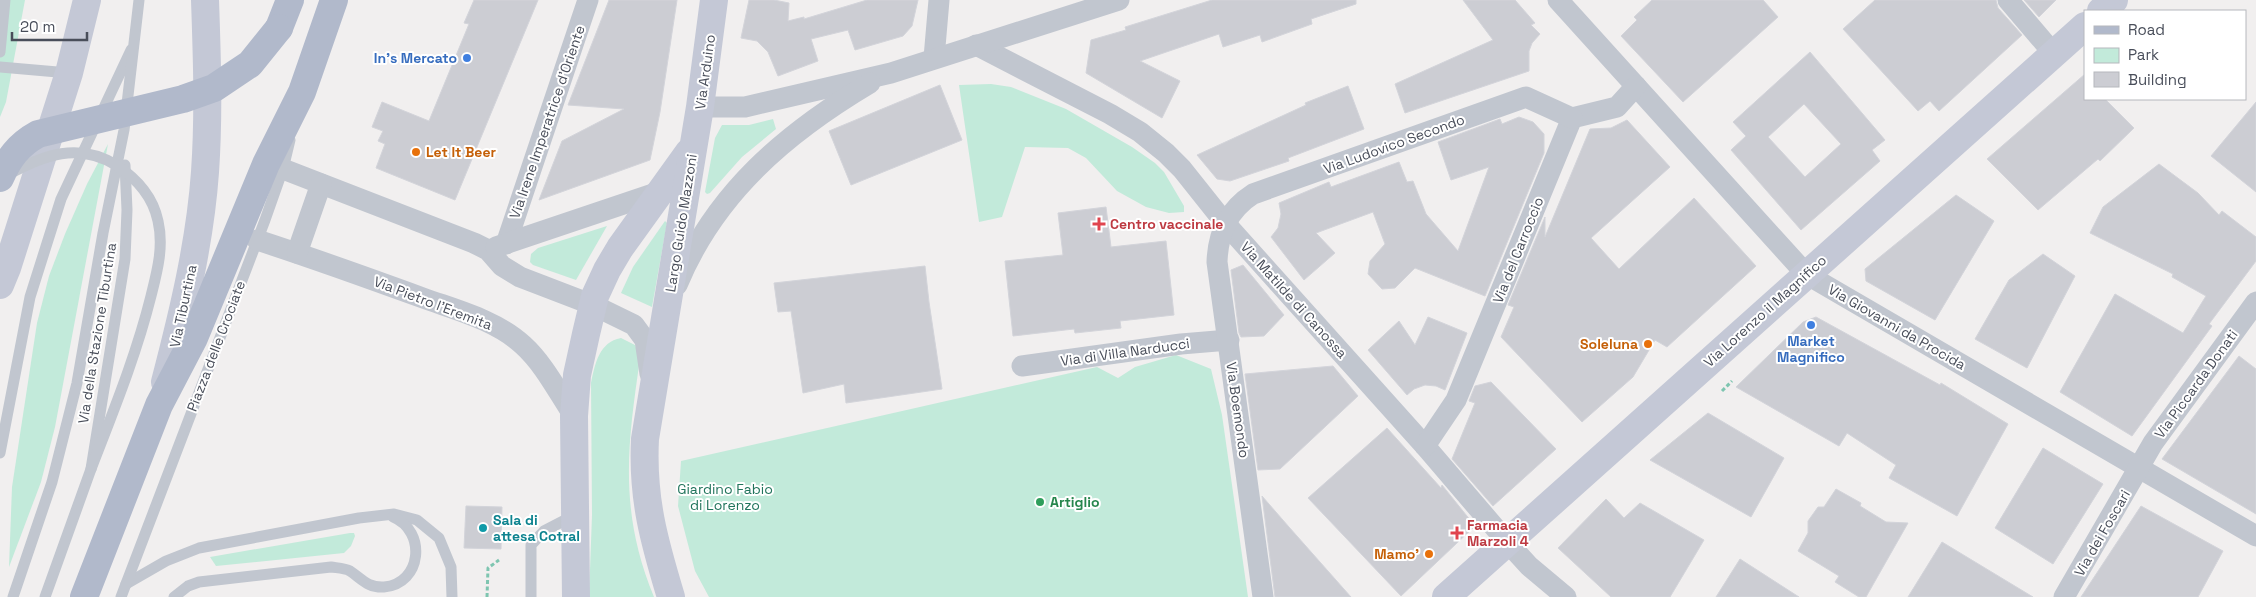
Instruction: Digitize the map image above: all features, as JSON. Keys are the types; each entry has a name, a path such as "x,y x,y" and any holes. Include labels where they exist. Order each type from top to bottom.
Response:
{"main road":[{"path":"0,179 12,155 23,143 38,134 183,99 222,84 256,58 279,28 290,0"},
{"name":"Piazza delle Crociate","path":"159,405 194,338 266,164 302,92 334,0"},
{"name":"Via Tiburtina","path":"84,597 159,405"}],"street":[{"path":"0,285 69,72 87,0"},
{"name":"Via Tiburtina","path":"159,405 182,318 199,223 205,174 207,121 205,0"},
{"name":"Via Irene Imperatrice d'Oriente","path":"497,247 588,0"},
{"name":"Via Arduino","path":"694,143 714,0"},
{"path":"934,58 939,0"},
{"path":"700,107 745,107 891,72 1119,0"},
{"name":"Via Giovanni da Procida","path":"1558,0 1806,274 2256,536"},
{"path":"2008,0 2054,54"},
{"path":"2102,10 2114,0"},
{"name":"Via Lorenzo il Magnifico","path":"1446,597 2084,27"},
{"name":"Via Matilde di Canossa","path":"976,45 1110,114 1150,139 1182,169 1225,223 1425,446 1508,543 1529,566 1566,597"},
{"path":"667,308 689,258 716,213 741,183 798,132 848,96 891,72"},
{"path":"1572,118 1603,112 1617,107 1636,86"},
{"name":"Via Ludovico Secondo","path":"1225,223 1233,211 1253,194 1526,97 1572,118"},
{"name":"Via del Carroccio","path":"1425,446 1456,400 1572,118"},
{"name":"Largo Guido Mazzoni","path":"671,597 651,528 644,483 646,430 694,143"},
{"name":"Largo Guido Mazzoni","path":"576,596 574,416 577,375 593,305 599,287 613,260 694,143"},
{"path":"283,169 460,237 497,247 662,191"},
{"path":"297,253 321,184"},
{"name":"Via Boemondo","path":"1225,223 1220,238 1217,262 1263,597"},
{"name":"Via Pietro l'Eremita","path":"257,240 463,313 508,334 535,358 574,416"},
{"path":"497,247 498,262 511,272 593,305"},
{"name":"Via Piccarda Donati","path":"2139,468 2153,443 2256,302"},
{"name":"Largo Guido Mazzoni","path":"593,305 630,323 643,335 649,356 651,404"},
{"name":"Via di Villa Narducci","path":"1022,366 1181,344 1229,340"},
{"name":"Via dei Foscari","path":"2064,597 2139,468"}],"lane":[{"path":"0,52 5,0"},
{"path":"13,597 52,482 77,383 103,233 124,130 136,40 139,0"},
{"path":"0,453 30,297 61,198 136,40"},
{"path":"0,67 69,72"},
{"name":"Piazza delle Crociate","path":"121,597 283,169 302,92"},
{"name":"Via della Stazione Tiburtina","path":"91,469 126,250 127,210 124,130"},
{"name":"Via della Stazione Tiburtina","path":"0,179 46,156 71,152 87,154 111,163 134,179 146,193 157,215 160,250 149,305 127,376 45,597"},
{"path":"126,584 166,561 199,548 377,515 403,516 417,520 439,538 451,567 452,597"},
{"path":"174,597 188,586 199,582 332,567 347,570 362,582 375,586 395,584 406,576 414,565 417,552 415,538 408,527 397,519 377,515"},
{"path":"531,597 531,545 544,531 575,516"}],"path":[{"path":"1722,391 1732,382"},
{"path":"487,597 488,568 499,560"}],"green space":[{"path":"0,0 25,0 6,102 0,117"},
{"path":"991,84 1011,87 1066,109 1132,147 1155,163 1164,172 1184,206 1184,212 1169,213 1146,207 1117,191 1086,158 1068,148 1025,147 1002,217 979,222 959,85"},
{"path":"773,119 776,129 742,157 707,194 705,192 715,138 722,125 749,125"},
{"path":"108,144 55,427 41,482 9,567 12,487 37,323 49,276 65,234 87,184"},
{"path":"665,221 667,223 652,307 621,293 633,267"},
{"path":"607,226 576,280 533,265 530,262 531,254 538,248"},
{"path":"621,338 635,345 640,359 629,451 629,479 635,536 654,597 589,597 592,515 591,383 596,361 603,349 614,340"},
{"name":"Giardino Fabio di Lorenzo","path":"1176,355 1211,369 1222,415 1248,597 709,597 695,571 678,506 681,461 1097,367 1118,378 1135,367"},
{"path":"354,533 355,536 351,546 344,553 216,566 210,557"}],"building":[{"path":"474,0 538,0 455,200 376,168 385,144 378,141 383,131 372,127 382,102 429,121 469,24 464,23"},
{"path":"609,0 677,0 660,112 650,160 539,200 562,141 624,109 568,105"},
{"path":"749,0 774,0 789,3 788,21 804,17 804,19 867,0 918,0 912,26 903,36 855,50 848,30 811,39 818,61 778,76 768,52 757,41 741,38"},
{"path":"1212,0 1356,0 1356,4 1311,19 1312,24 1262,42 1260,35 1223,47 1219,34 1140,61 1180,81 1162,118 1086,73 1091,40 1126,30 1125,27"},
{"path":"1463,0 1515,0 1535,23 1531,25 1540,34 1532,43 1529,51 1529,71 1405,113 1395,84 1493,40"},
{"path":"1652,0 1763,0 1778,17 1683,102 1621,36 1637,20 1634,17"},
{"path":"1875,0 1996,0 1998,8 2022,35 1939,111 1930,101 1918,111 1843,29"},
{"path":"2024,0 2056,0 2039,17"},
{"path":"1810,52 1885,140 1872,150 1880,161 1801,230 1731,150 1746,136 1733,122","holes":["1804,104 1841,144 1805,177 1768,137"]},
{"path":"2084,75 2084,100 2106,100 2134,128 2100,161 2098,159 2038,210 1987,159"},
{"path":"940,85 962,140 851,185 829,131"},
{"path":"1348,86 1364,129 1288,158 1289,161 1230,181 1217,179 1197,155 1306,105 1305,103"},
{"path":"2256,102 2256,192 2211,156"},
{"path":"1519,117 1533,122 1544,134 1544,153 1485,296 1415,268 1395,288 1382,289 1368,274 1370,261 1385,244 1373,212 1316,233 1335,253 1304,280 1271,237 1278,228 1281,214 1279,203 1329,182 1331,187 1399,162 1407,182 1413,181 1426,214 1458,251 1489,167 1451,180 1438,142 1500,119 1502,124"},
{"path":"1627,120 1670,167 1591,238 1619,269 1694,198 1756,266 1667,347 1655,340 1633,377 1582,422 1501,337 1514,307 1508,305 1545,217 1545,237 1590,129 1611,128"},
{"path":"2159,164 2198,193 2219,215 2222,211 2256,237 2256,261 2209,324 2212,326 2132,436 2060,392 2115,294 2183,333 2206,296 2172,277 2173,274 2090,233 2103,207"},
{"path":"1956,195 1994,221 1935,320 1866,281 1865,269"},
{"path":"1106,207 1111,247 1166,241 1174,315 1120,321 1121,328 1075,333 1074,329 1013,336 1005,261 1063,255 1058,213"},
{"path":"2043,254 2075,276 2027,368 1975,339 2009,280"},
{"path":"1243,265 1284,315 1264,336 1241,337 1239,333 1231,270"},
{"path":"925,266 942,389 846,403 844,384 803,393 791,311 778,312 774,283"},
{"path":"1428,317 1467,333 1445,390 1436,386 1425,385 1414,389 1407,395 1368,350 1399,321 1415,345"},
{"path":"1816,317 1940,385 1941,383 2008,424 1957,516 1889,478 1896,465 1847,433 1839,446 1736,387 1803,322"},
{"path":"2239,356 2256,369 2256,514 2162,459"},
{"path":"1333,366 1358,396 1280,469 1258,470 1245,374"},
{"path":"1491,382 1556,449 1493,506 1452,459 1475,403 1469,401 1475,386"},
{"path":"1708,413 1784,458 1751,517 1650,460"},
{"path":"1387,428 1441,488 1442,485 1475,526 1401,596 1308,498"},
{"path":"2043,448 2103,484 2053,564 1995,528"},
{"path":"1836,489 1861,503 1860,506 1886,522 1908,523 1866,597 1859,597 1835,582 1839,576 1798,551 1808,533 1808,521 1818,507 1824,507"},
{"path":"1262,496 1289,527 1351,597 1275,597"},
{"path":"1606,499 1624,518 1640,503 1704,540 1670,597 1611,597 1558,548"},
{"name":"Sala di attesa Cotral","path":"466,506 502,507 501,549 464,548"},
{"path":"2141,506 2223,551 2198,597 2081,597"},
{"path":"1942,542 2033,597 1908,597"},
{"path":"1740,559 1799,597 1716,597"}],"place":[{"name":"In's Mercato","path":"467,58"},
{"name":"Let It Beer","path":"416,152"},
{"name":"Centro vaccinale","path":"1099,224"},
{"name":"Market Magnifico","path":"1811,325"},
{"name":"Soleluna","path":"1648,344"},
{"name":"Artiglio","path":"1040,502"},
{"name":"Sala di attesa Cotral","path":"483,528"},
{"name":"Farmacia Marzoli 4","path":"1457,533"},
{"name":"Mamo'","path":"1429,554"}]}
